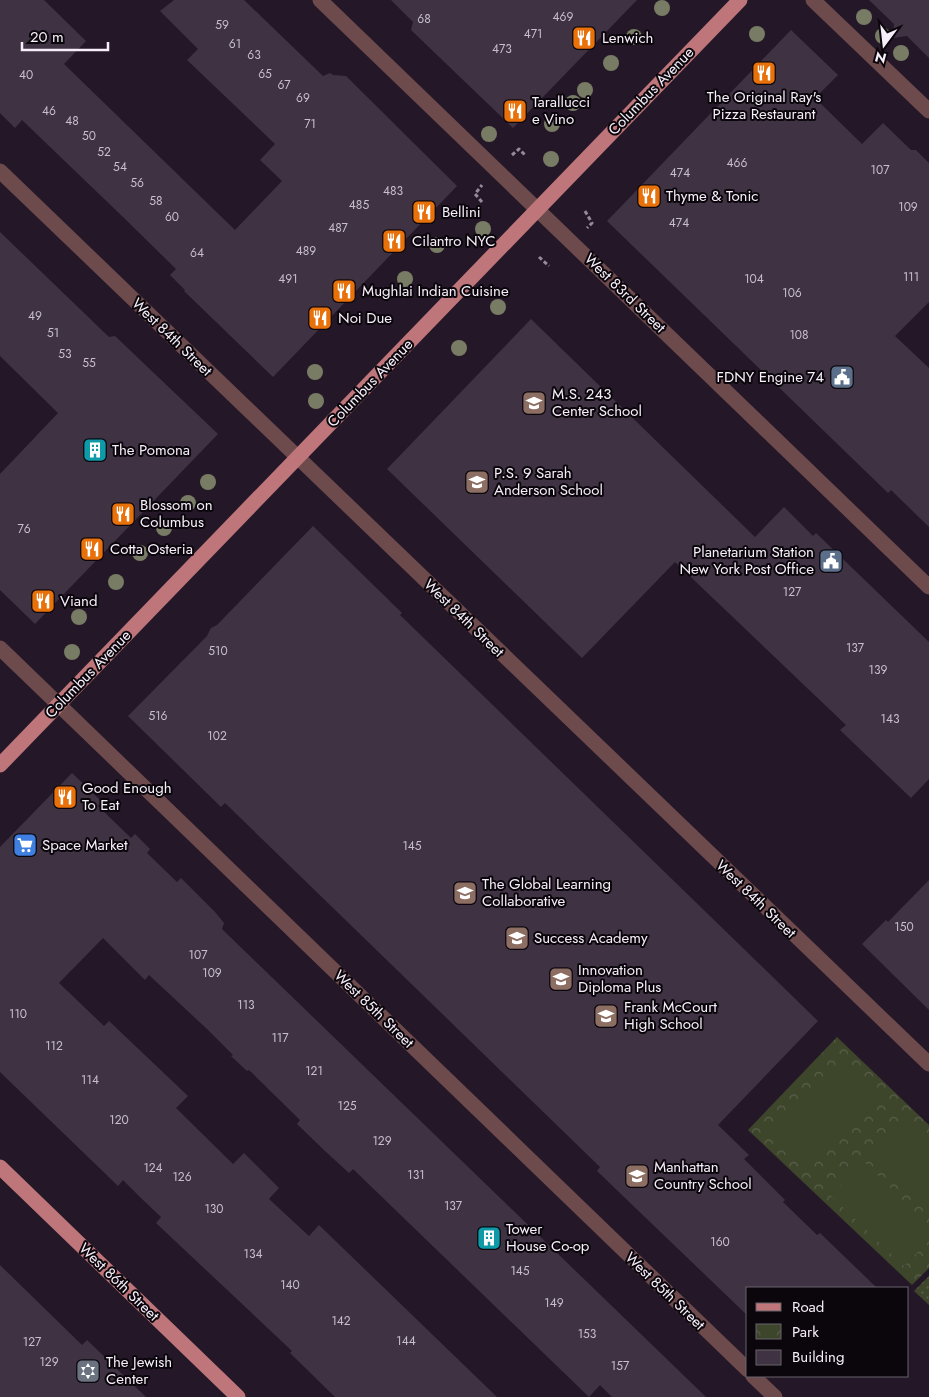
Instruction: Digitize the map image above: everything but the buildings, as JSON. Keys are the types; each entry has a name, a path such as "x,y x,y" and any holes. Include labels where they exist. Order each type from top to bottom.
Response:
{"main road":[{"name":"Columbus Avenue","path":"0,765 740,0"},
{"name":"West 86th Street","path":"0,1167 238,1397"}],"street":[{"name":"West 83rd Street","path":"320,0 929,587"},
{"path":"813,0 929,111"},
{"name":"West 84th Street","path":"0,171 929,1064"},
{"name":"West 85th Street","path":"0,648 746,1368"},
{"path":"755,1377 776,1397"}],"path":[{"path":"509,157 519,149 526,156"},
{"path":"482,202 475,194 483,185"},
{"path":"585,211 592,223"},
{"path":"539,257 549,266"}],"green space":[{"path":"837,1037 929,1125 929,1268 912,1285 748,1130"},
{"path":"841,1063 876,1096 806,1168 771,1135"},
{"path":"905,1120 929,1143 929,1209 872,1153"},
{"path":"864,1162 929,1226 929,1241 904,1266 831,1196"},
{"path":"929,1276 929,1305 914,1291"}],"place":[{"name":"Lenwich","path":"584,38"},
{"name":"The Original Ray's Pizza Restaurant","path":"764,73"},
{"name":"Tarallucci e Vino","path":"515,111"},
{"name":"Thyme & Tonic","path":"649,196"},
{"name":"Bellini","path":"424,212"},
{"name":"Cilantro NYC","path":"394,241"},
{"name":"Mughlai Indian Cuisine","path":"344,291"},
{"name":"Noi Due","path":"320,318"},
{"name":"FDNY Engine 74","path":"842,377"},
{"name":"M.S. 243 Center School","path":"534,403"},
{"name":"The Pomona","path":"95,450"},
{"name":"P.S. 9 Sarah Anderson School","path":"477,482"},
{"name":"Blossom on Columbus","path":"123,514"},
{"name":"Cotta Osteria","path":"92,549"},
{"name":"Planetarium Station New York Post Office","path":"831,561"},
{"name":"Viand","path":"43,601"},
{"name":"Good Enough To Eat","path":"65,797"},
{"name":"Space Market","path":"25,845"},
{"name":"The Global Learning Collaborative","path":"465,893"},
{"name":"Success Academy","path":"517,938"},
{"name":"Innovation Diploma Plus","path":"561,979"},
{"name":"Frank McCourt High School","path":"606,1016"},
{"name":"Manhattan Country School","path":"637,1176"},
{"name":"Tower House Co-op","path":"489,1238"},
{"name":"The Jewish Center","path":"88,1371"}]}
